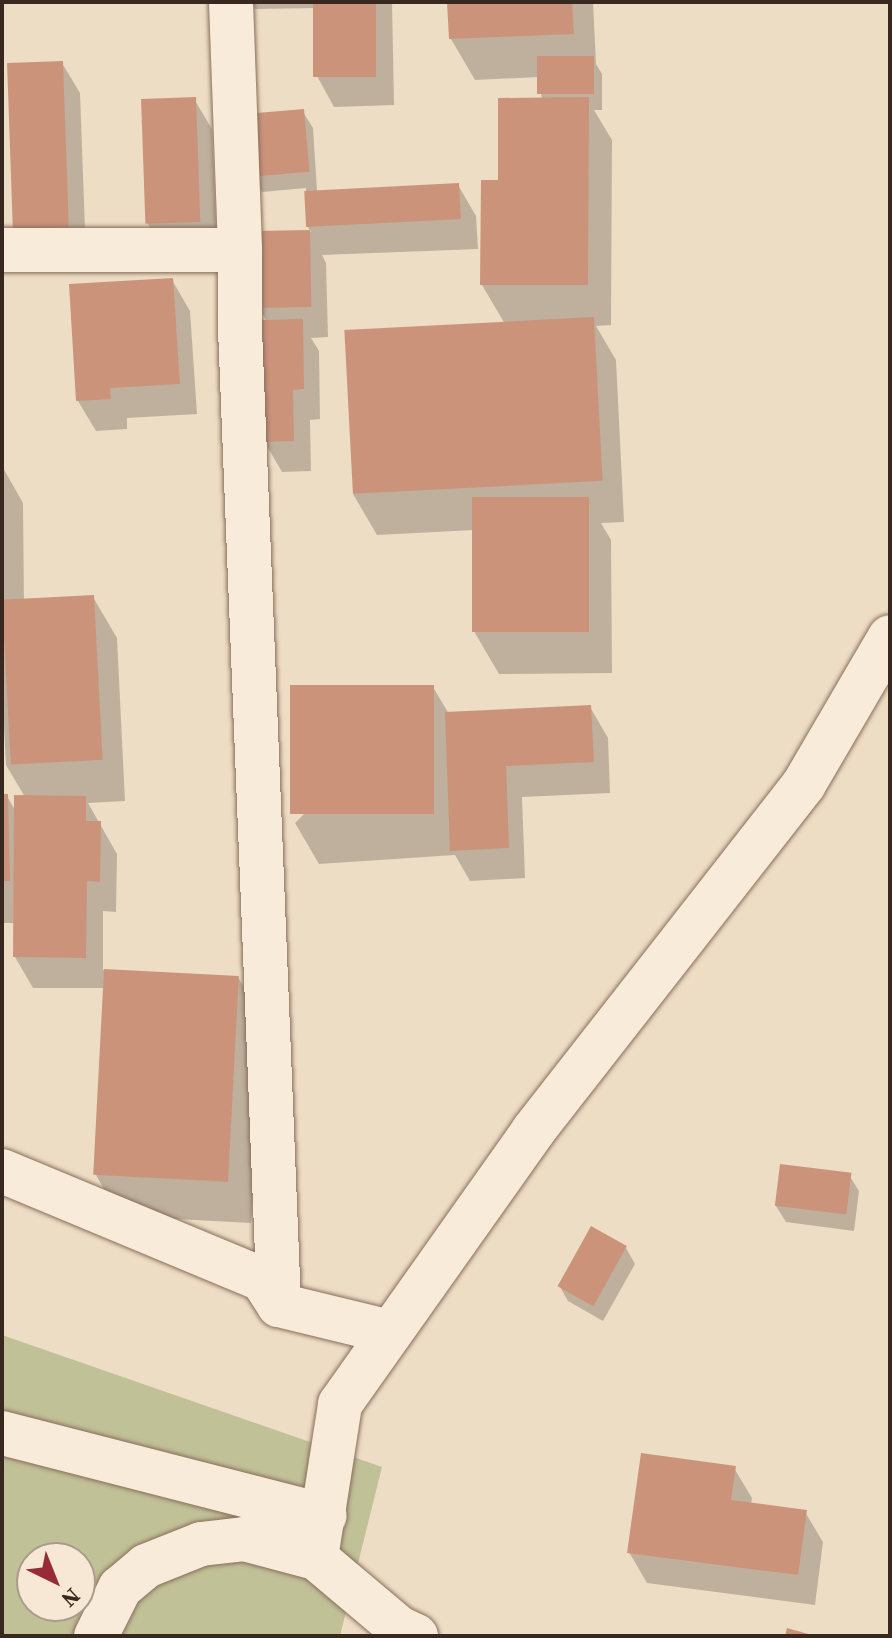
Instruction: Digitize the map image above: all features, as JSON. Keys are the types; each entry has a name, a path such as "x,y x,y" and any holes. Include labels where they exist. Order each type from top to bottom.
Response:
{"street":[{"path":"231,2 240,329 279,1305"},
{"path":"2,250 240,250"},
{"path":"316,1558 325,1516 340,1404 533,1131 804,784 890,637"},
{"path":"2,1171 262,1279 279,1305 390,1332"},
{"path":"2,1433 325,1516"},
{"path":"96,1636 120,1588 146,1566 201,1544 244,1539 316,1558 399,1628 416,1636"}],"green space":[{"path":"2,1335 382,1467 340,1636 2,1636"}],"building":[{"path":"313,2 376,2 376,77 313,77"},
{"path":"447,2 572,2 574,34 449,39"},
{"path":"537,56 594,56 594,94 537,94"},
{"path":"63,61 69,227 13,229 7,63"},
{"path":"196,97 200,222 145,224 141,99"},
{"path":"589,97 588,285 480,285 481,180 498,180 498,98"},
{"path":"304,109 309,172 253,177 247,114"},
{"path":"459,183 461,219 306,227 304,191"},
{"path":"310,230 311,307 257,308 256,231"},
{"path":"173,278 180,384 110,388 111,399 76,401 69,284"},
{"path":"594,317 603,481 353,494 344,330"},
{"path":"303,319 304,389 293,390 294,441 262,442 261,320"},
{"path":"472,497 589,497 589,632 472,632"},
{"path":"94,595 103,760 11,765 2,600"},
{"path":"290,685 434,685 434,814 290,814"},
{"path":"591,705 594,762 506,766 509,848 450,851 445,712"},
{"path":"2,794 8,794 10,881 2,881"},
{"path":"14,795 86,796 86,821 101,821 100,882 87,881 86,958 13,957"},
{"path":"104,969 239,976 228,1182 93,1175"},
{"path":"780,1164 851,1173 846,1214 775,1206"},
{"path":"591,1226 627,1246 593,1306 558,1286"},
{"path":"641,1453 736,1466 731,1500 807,1510 798,1575 627,1553"},
{"path":"787,1628 812,1635 812,1636 785,1636"}]}
